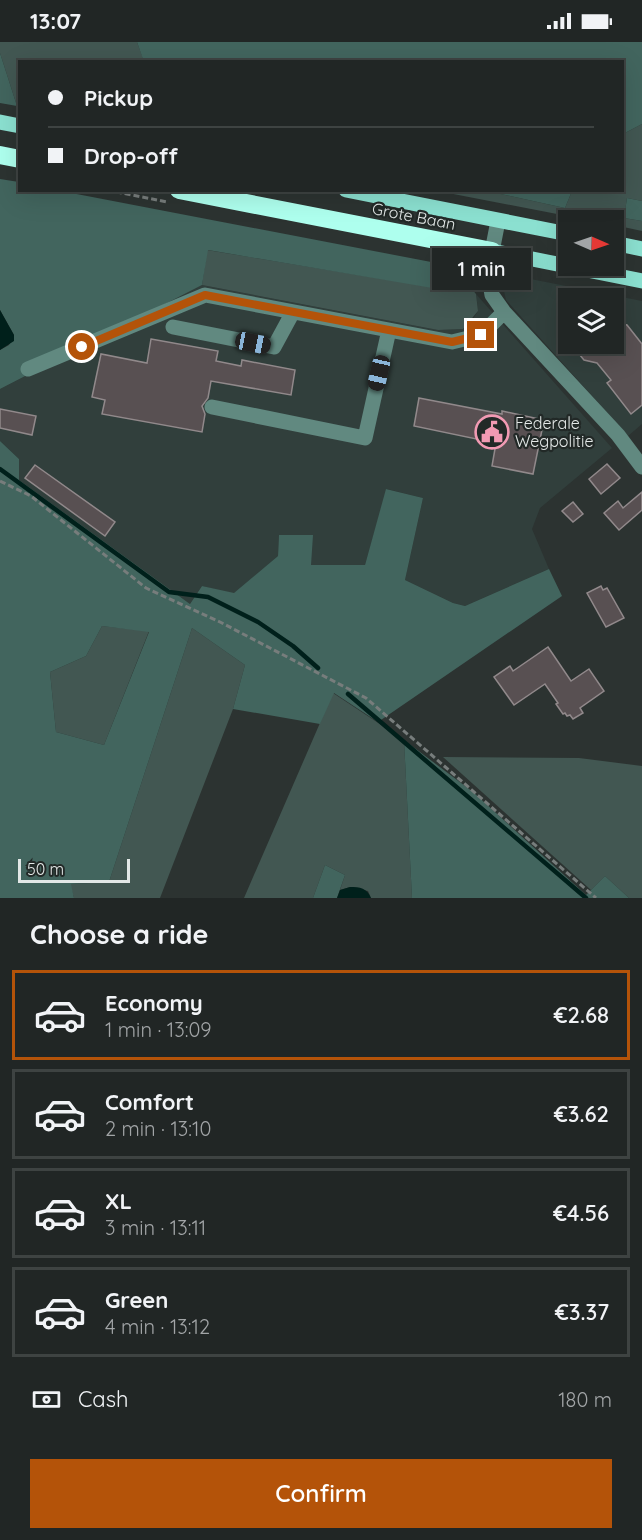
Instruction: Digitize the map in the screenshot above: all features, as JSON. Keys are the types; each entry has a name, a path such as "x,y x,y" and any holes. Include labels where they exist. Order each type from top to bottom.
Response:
{"highway":[{"path":"0,155 18,159"},
{"name":"Grote Baan","path":"189,192 492,251"}],"main road":[{"path":"0,122 18,126"},
{"name":"Grote Baan","path":"356,192 558,232"},
{"path":"624,245 642,249"},
{"name":"Grote Baan","path":"492,251 642,281"}],"street":[{"path":"498,220 488,272 492,295 504,312 618,435 642,467"},
{"path":"28,369 205,295 452,342 481,335 504,312"},
{"path":"172,327 274,347 293,312"},
{"path":"212,407 364,438 389,330"}],"path":[{"path":"0,481 31,496 146,588 220,622 366,698 596,898"}],"shaded area":[{"path":"0,42 137,42 144,60 18,60 18,106 0,53"},
{"path":"137,42 642,42 642,124 624,133 624,60 143,60"},
{"path":"0,53 17,106 0,103"},
{"path":"642,124 642,201 627,198 624,218 624,210 558,210 558,214 443,192 492,192 565,208 572,192 624,192 624,133"},
{"path":"0,179 18,182 18,192 66,192 452,266 456,279 450,291 208,250 202,285 0,389 0,350 9,345 14,335 0,310"},
{"path":"492,192 572,192 565,208"},
{"path":"627,198 642,201 642,221 624,218"},
{"path":"624,218 642,221 642,231 624,227"},
{"path":"207,250 450,290 456,279 452,266 476,294 478,311 463,329 438,330 202,285"},
{"path":"506,274 577,288 558,288 558,354 624,354 624,297 642,301 642,424 628,436 506,300 504,291"},
{"path":"202,285 438,330 463,329 471,322 478,311 476,294 612,448 540,508 532,529 549,569 465,606 453,603 405,580 423,498 387,489 365,565 311,565 279,536 278,556 234,594 202,586 190,604 19,480 19,459 0,441 0,389"},
{"path":"0,310 14,335 14,341 0,350"},
{"path":"0,441 19,459 19,480 190,604 202,586 234,593 278,556 279,535 313,535 311,565 365,565 386,489 423,498 405,580 453,603 465,606 549,569 562,596 378,722 334,693 320,724 233,709 245,665 192,628 109,882 71,884 74,898 0,898","holes":["102,626 149,632 104,745 56,732 50,672 86,656"]},
{"path":"102,626 149,631 104,745 56,732 50,672 86,656"},
{"path":"192,628 245,665 233,709 160,898 74,898 70,884 109,882"},
{"path":"333,693 404,740 412,898 371,898 368,891 350,887 340,890 345,875 325,865 313,898 244,898"},
{"path":"404,740 473,792 586,895 605,876 629,898 412,898"},
{"path":"443,757 579,758 642,766 642,898 629,898 605,876 591,890"},
{"path":"325,865 345,875 337,898 313,898"},
{"path":"350,887 363,889 371,898 337,898 340,890"}],"building":[{"path":"624,324 627,325 642,344 642,405 631,414 607,383 611,380 597,363 584,360 579,354 624,354"},
{"path":"151,339 218,351 216,361 241,366 242,360 295,370 291,395 211,381 208,398 202,406 205,414 202,432 102,414 105,400 92,397 101,354 147,363"},
{"name":"Federale Wegpolitie","path":"419,398 544,420 533,474 492,466 496,443 414,426"},
{"path":"0,409 36,416 32,435 0,428"},
{"path":"607,464 620,478 601,494 589,479"},
{"path":"35,465 115,522 105,536 25,478"},
{"path":"642,492 642,510 619,530 604,513 618,501 623,508"},
{"path":"573,502 583,514 573,522 562,511"},
{"path":"601,586 603,590 607,588 624,618 606,627 587,593"},
{"path":"548,647 571,681 589,669 604,691 580,708 583,713 573,719 570,715 563,714 545,684 514,705 494,677 510,666 513,671"}],"waterway":[{"path":"0,469 169,592 208,597 258,622 293,646 318,668"},
{"path":"348,694 586,898"}],"place":[{"name":"Federale Wegpolitie","path":"492,432"}],"route":[{"path":"82,347 205,295 452,342 481,335"}]}
